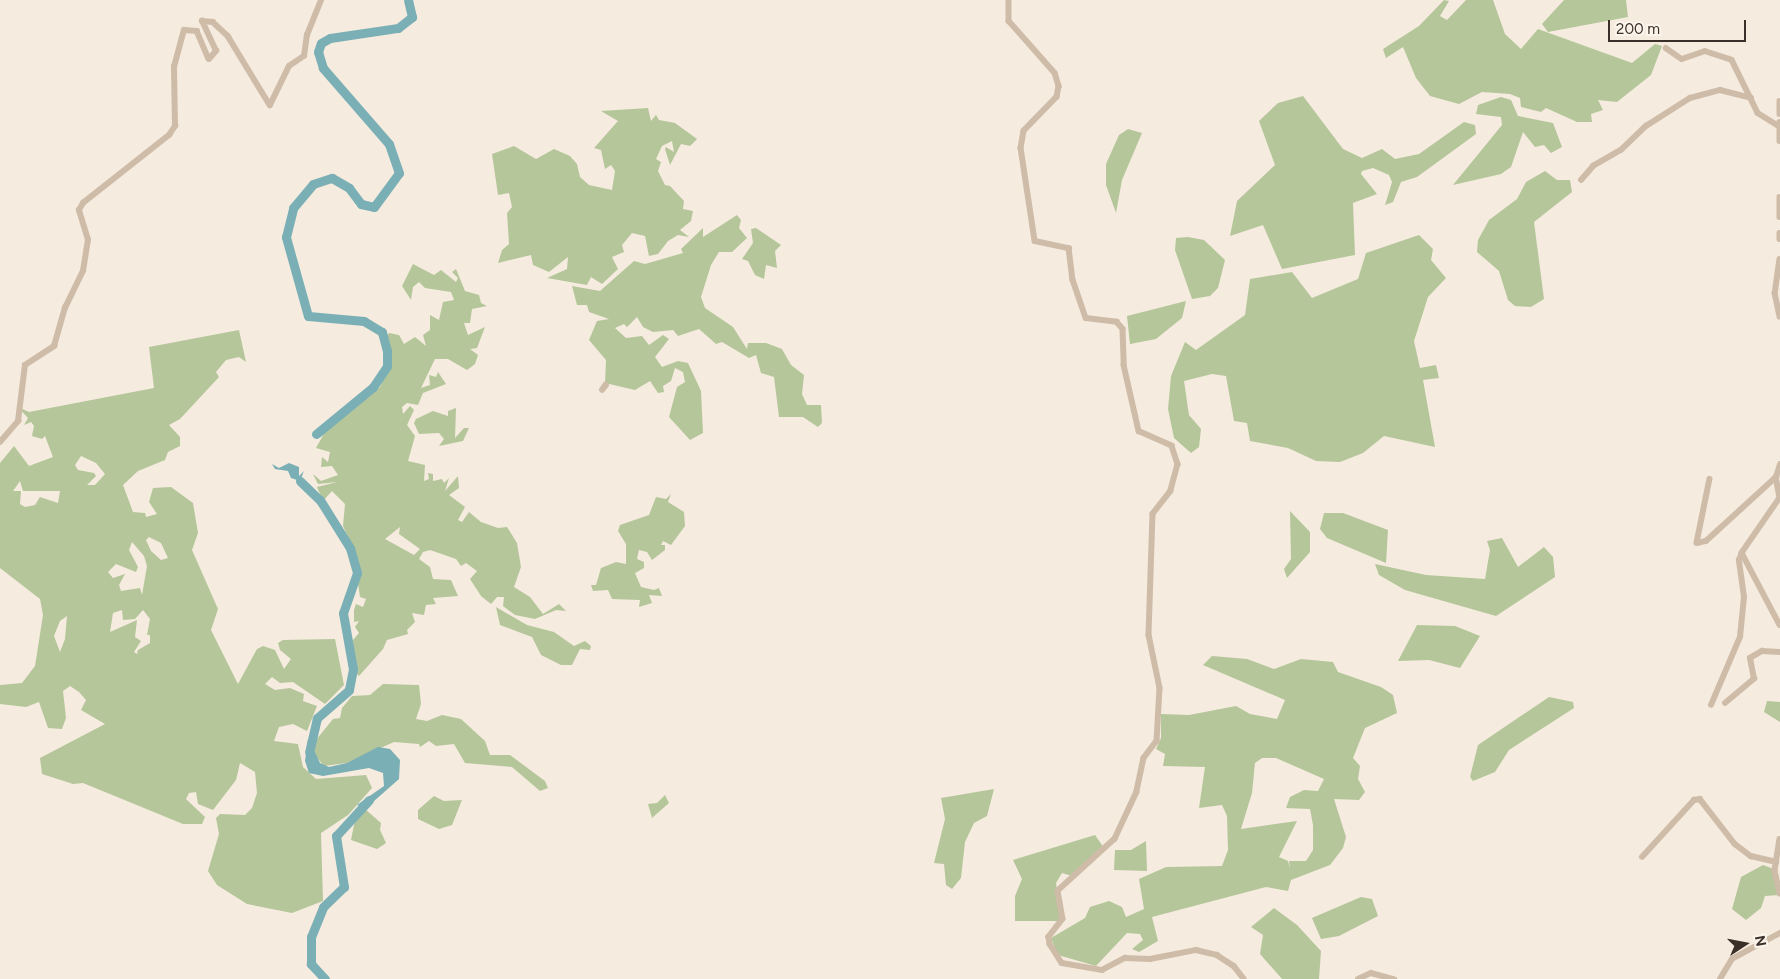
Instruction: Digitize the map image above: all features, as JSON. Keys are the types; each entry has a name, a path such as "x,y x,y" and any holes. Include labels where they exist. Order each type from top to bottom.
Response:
{"street":[{"path":"0,442 18,421 25,365 54,346 65,308 83,272 88,240 79,210 82,203 169,135 174,126 174,67 184,30 197,31 209,59 216,51 202,21 213,22 228,36 270,105 289,66 304,56 307,35 322,0"},
{"path":"1009,0 1009,21 1055,73 1059,86 1057,97 1024,131 1021,148 1034,241 1069,248 1073,280 1086,318 1117,322 1123,329 1124,365 1139,431 1172,446 1178,464 1171,491 1153,514 1149,634 1160,688 1157,741 1144,758 1137,792 1116,839 1058,891 1063,918 1049,936 1050,944 1062,963 1102,970 1125,958 1150,960 1196,950 1217,955 1234,966 1244,979"},
{"path":"1666,48 1685,60 1705,51 1732,60 1758,113 1780,124 1780,141"},
{"path":"1582,180 1593,166 1621,150 1646,126 1690,98 1720,90 1751,98"},
{"path":"1780,101 1780,114"},
{"path":"1780,197 1780,217"},
{"path":"1780,233 1780,239"},
{"path":"1780,259 1775,285 1780,316"},
{"path":"1710,479 1697,543 1706,541 1776,477 1780,465"},
{"path":"1711,705 1740,638 1744,597 1738,560 1780,498 1776,477"},
{"path":"1742,553 1780,625"},
{"path":"1725,703 1754,679 1750,658 1762,651 1780,652"},
{"path":"1642,857 1694,800 1700,799 1735,844 1751,856 1776,862"},
{"path":"1780,839 1776,862 1780,893"},
{"path":"1720,979 1732,959 1780,933"},
{"path":"1358,979 1372,973 1394,979"}],"green space":[{"path":"1444,0 1449,1 1440,16 1447,20 1466,0 1493,0 1505,34 1521,49 1538,29 1632,63 1655,44 1662,46 1651,75 1617,102 1598,100 1603,110 1591,114 1592,122 1577,122 1546,108 1541,112 1521,107 1520,98 1510,94 1482,92 1459,104 1430,96 1416,78 1403,47 1386,58 1383,49 1419,26"},
{"path":"1564,0 1626,0 1628,17 1548,32 1542,24"},
{"path":"1303,96 1343,149 1362,158 1382,149 1395,159 1419,154 1464,122 1475,125 1476,134 1417,177 1401,182 1393,202 1385,205 1392,182 1389,175 1373,168 1362,171 1361,174 1377,194 1353,203 1355,255 1282,269 1263,225 1230,236 1237,201 1275,165 1259,121 1278,103"},
{"path":"1501,97 1511,100 1518,116 1553,123 1562,147 1551,153 1544,145 1535,147 1523,132 1511,167 1501,174 1453,185 1502,125 1501,117 1476,114 1478,105"},
{"path":"648,108 651,121 656,115 659,120 675,123 697,139 690,146 681,144 670,165 665,149 666,147 674,152 672,141 662,146 656,159 661,162 658,171 665,185 670,186 684,201 683,209 693,211 691,221 680,230 689,237 678,235 668,241 658,254 649,256 645,236 632,233 622,245 624,252 612,257 618,269 602,284 591,277 587,285 547,278 567,269 568,257 549,272 533,265 531,255 498,263 502,250 509,244 507,213 512,207 509,193 498,195 492,154 514,146 536,159 554,149 570,156 577,164 580,177 589,185 612,190 615,171 611,165 605,169 601,150 594,148 618,121 601,111"},
{"path":"1128,129 1142,133 1122,180 1116,213 1106,185 1106,164 1119,135"},
{"path":"1545,171 1557,180 1570,180 1572,192 1534,222 1544,299 1531,307 1515,306 1508,300 1499,271 1477,252 1478,240 1489,220 1517,199 1526,182"},
{"path":"737,215 741,220 739,228 747,238 732,252 719,252 711,265 701,297 705,308 733,327 747,349 748,343 766,343 782,349 791,365 804,375 802,394 807,405 821,405 822,423 818,427 803,417 779,417 774,377 761,373 756,355 749,358 722,342 716,344 699,329 678,336 673,330 653,332 643,327 637,317 627,327 624,324 615,328 626,338 642,336 649,345 663,335 669,339 655,357 662,367 678,361 688,363 701,391 703,433 690,440 669,417 677,387 685,382 683,372 675,368 671,381 663,386 664,392 658,393 650,381 635,390 605,383 606,360 589,340 597,321 609,319 589,312 587,305 577,305 572,286 600,291 634,261 645,264 683,253 681,249 703,228 703,237"},
{"path":"756,228 781,245 775,251 777,268 766,265 764,279 755,275 748,261 742,259 753,243 751,229"},
{"path":"1419,235 1433,249 1431,260 1446,278 1428,297 1414,341 1420,368 1436,365 1439,378 1423,380 1435,447 1384,436 1363,453 1340,462 1316,461 1288,448 1250,441 1247,423 1234,421 1226,376 1212,374 1184,381 1189,415 1201,429 1199,447 1191,453 1174,438 1168,409 1171,376 1185,342 1196,350 1245,315 1250,279 1292,272 1312,298 1358,279 1366,253"},
{"path":"1188,237 1204,240 1225,260 1218,288 1210,296 1192,299 1175,250 1176,238"},
{"path":"413,264 434,275 441,270 456,282 458,278 452,272 456,269 465,291 479,295 481,303 487,306 472,309 470,323 464,323 468,335 485,327 477,348 470,349 478,355 475,364 467,370 448,359 435,359 421,388 430,385 429,375 436,377 438,372 446,384 423,393 418,405 407,403 402,407 403,414 410,406 414,410 407,425 415,436 408,461 425,465 424,481 429,479 428,473 433,474 433,481 442,479 444,483 449,478 445,491 458,476 459,488 449,495 465,507 458,520 462,522 469,512 481,522 498,528 507,527 517,543 521,567 514,587 530,597 543,614 559,604 566,611 556,610 535,619 515,615 503,606 504,597 497,597 491,604 481,596 470,579 477,571 466,563 461,566 456,559 430,550 423,552 419,559 430,567 433,579 451,580 458,596 433,598 436,604 426,605 424,615 412,613 415,622 407,630 408,634 387,640 383,649 359,676 355,672 353,640 359,633 355,627 359,621 354,622 354,610 356,604 363,607 366,599 360,597 353,548 343,526 345,504 332,491 323,501 317,487 337,482 318,484 313,474 321,481 338,475 332,466 321,467 322,457 328,462 330,452 316,448 326,430 380,387 386,373 387,347 382,342 389,333 399,335 404,344 415,337 426,346 423,335 430,330 430,315 439,320 443,302 454,300 451,292 425,288 419,282 413,287 411,300 402,286","holes":["400,527 399,534 420,549 414,555 385,539"]},
{"path":"1186,301 1182,318 1156,339 1130,344 1127,316"},
{"path":"239,330 246,362 239,357 226,360 216,372 219,377 180,419 169,425 180,437 180,446 168,452 165,460 138,471 123,485 133,512 145,513 146,517 157,514 149,502 153,488 171,487 193,503 198,533 192,550 218,609 211,630 238,684 257,649 263,646 275,650 284,669 291,659 280,650 278,643 283,640 335,639 344,685 325,704 293,682 280,683 272,677 265,684 275,690 290,688 304,694 303,701 317,706 307,731 293,724 279,727 274,741 298,744 303,767 316,779 366,775 372,788 348,815 321,833 323,901 292,913 247,904 217,885 208,871 219,834 216,818 220,814 245,815 252,808 257,793 255,772 240,763 236,780 213,810 198,804 196,792 189,793 186,799 205,817 202,824 183,824 83,783 73,784 42,774 40,758 105,724 81,710 86,700 70,686 63,691 66,718 62,729 48,728 39,702 26,707 0,704 0,685 22,683 35,666 43,615 40,599 0,568 0,463 14,446 29,466 53,457 45,436 42,439 32,436 34,426 31,422 24,425 28,418 18,407 29,412 154,388 149,347","holes":["81,456 96,463 105,474 95,485 87,485 96,476 94,473 78,470 75,465","20,481 23,491 60,491 58,503 40,497 35,505 25,507 20,504 21,491 13,491","149,537 161,543 168,558 161,560 151,551 146,540","132,542 144,556 147,566 142,595 140,588 121,591 119,585 125,574 113,578 108,572 116,564 136,572 138,567 129,550","122,610 123,620 135,619 143,610 150,619 147,635 150,635 150,643 138,650 137,654 134,652 141,641 135,637 137,620 110,632 113,613","67,616 65,639 60,652 54,636 60,621"]},
{"path":"456,408 455,438 464,428 469,428 463,441 439,446 444,439 439,433 419,434 414,423 416,419 433,411 448,416 448,411"},
{"path":"671,494 668,502 684,512 685,526 671,545 663,541 661,545 665,545 665,550 652,560 647,552 639,550 637,559 644,562 644,568 635,573 641,587 654,590 659,588 662,596 649,595 652,603 639,607 640,600 612,599 608,590 593,591 591,585 596,585 601,568 616,562 626,564 626,544 618,531 620,525 649,515 656,497 666,499"},
{"path":"1290,511 1310,532 1310,552 1287,578 1284,569 1291,559"},
{"path":"1324,513 1343,513 1388,530 1386,563 1327,538 1320,529"},
{"path":"1502,538 1518,567 1544,547 1553,557 1555,577 1496,616 1405,590 1379,575 1375,564 1426,575 1485,579 1490,550 1487,541"},
{"path":"496,607 527,625 554,632 574,646 585,641 591,646 590,650 580,649 572,665 561,665 541,655 532,637 500,625"},
{"path":"1417,625 1455,626 1480,636 1460,668 1429,660 1398,661"},
{"path":"1212,656 1247,659 1274,669 1301,659 1333,662 1338,672 1381,687 1393,695 1397,713 1365,728 1353,758 1360,766 1358,779 1365,792 1359,800 1334,799 1346,837 1343,848 1330,865 1291,880 1288,891 1266,887 1152,917 1158,941 1139,952 1132,949 1143,940 1140,934 1127,933 1096,966 1058,955 1051,938 1085,918 1090,907 1109,901 1122,907 1126,917 1144,909 1139,879 1166,867 1222,866 1228,850 1227,816 1222,805 1199,808 1205,767 1163,766 1165,754 1156,749 1161,738 1161,714 1189,715 1236,706 1250,714 1277,719 1285,700 1203,665","holes":["1262,758 1276,758 1324,779 1318,791 1304,790 1290,797 1286,808 1310,809 1313,825 1313,850 1306,861 1289,861 1290,868 1288,861 1279,857 1297,821 1241,829 1252,793 1255,763"]},
{"path":"383,684 419,685 421,704 416,719 427,721 442,715 461,719 485,741 490,755 510,755 545,781 548,788 540,791 512,767 465,763 454,744 436,746 429,741 420,747 419,744 394,742 347,763 324,766 314,754 316,740 333,719 340,718 342,708 352,696 370,695"},
{"path":"1549,697 1573,702 1574,708 1509,750 1495,772 1473,781 1470,777 1478,745"},
{"path":"1767,701 1780,702 1780,722 1764,712"},
{"path":"994,789 987,816 974,823 965,842 961,878 952,889 946,885 944,864 934,863 945,819 941,798"},
{"path":"665,795 669,803 652,818 648,804 657,803"},
{"path":"434,796 444,801 462,800 452,825 439,829 418,819 418,810"},
{"path":"365,809 381,823 380,830 386,843 377,849 351,840 355,820"},
{"path":"1095,835 1104,848 1072,876 1062,873 1056,883 1061,921 1015,921 1015,896 1022,879 1013,860"},
{"path":"1146,841 1147,871 1114,870 1115,850 1131,850"},
{"path":"1763,865 1774,869 1779,895 1765,896 1761,908 1746,920 1732,909 1741,877"},
{"path":"1361,897 1372,899 1378,916 1339,936 1321,939 1312,918"},
{"path":"1274,908 1297,925 1321,951 1319,979 1282,979 1260,954 1263,935 1251,927"}],"water":[{"path":"289,463 299,467 299,476 304,471 300,481 291,478 288,471 275,469 272,464 279,468"},
{"path":"308,739 315,742 313,748 320,763 329,767 347,763 378,747 390,749 400,760 399,779 365,809 357,805 384,786 383,773 369,768 323,776 309,773 305,761"}],"waterway":[{"path":"316,434 373,387 387,366 387,351 382,332 364,321 308,316 286,237 293,208 313,184 332,178 349,188 361,204 374,207 399,173 389,144 323,68 318,52 321,43 330,38 398,28 412,17 408,0"},
{"path":"300,481 320,500 350,548 357,573 343,613 353,669 349,690 317,718 309,752"},
{"path":"325,979 311,964 311,937 323,907 344,887 336,836 369,800"}]}
